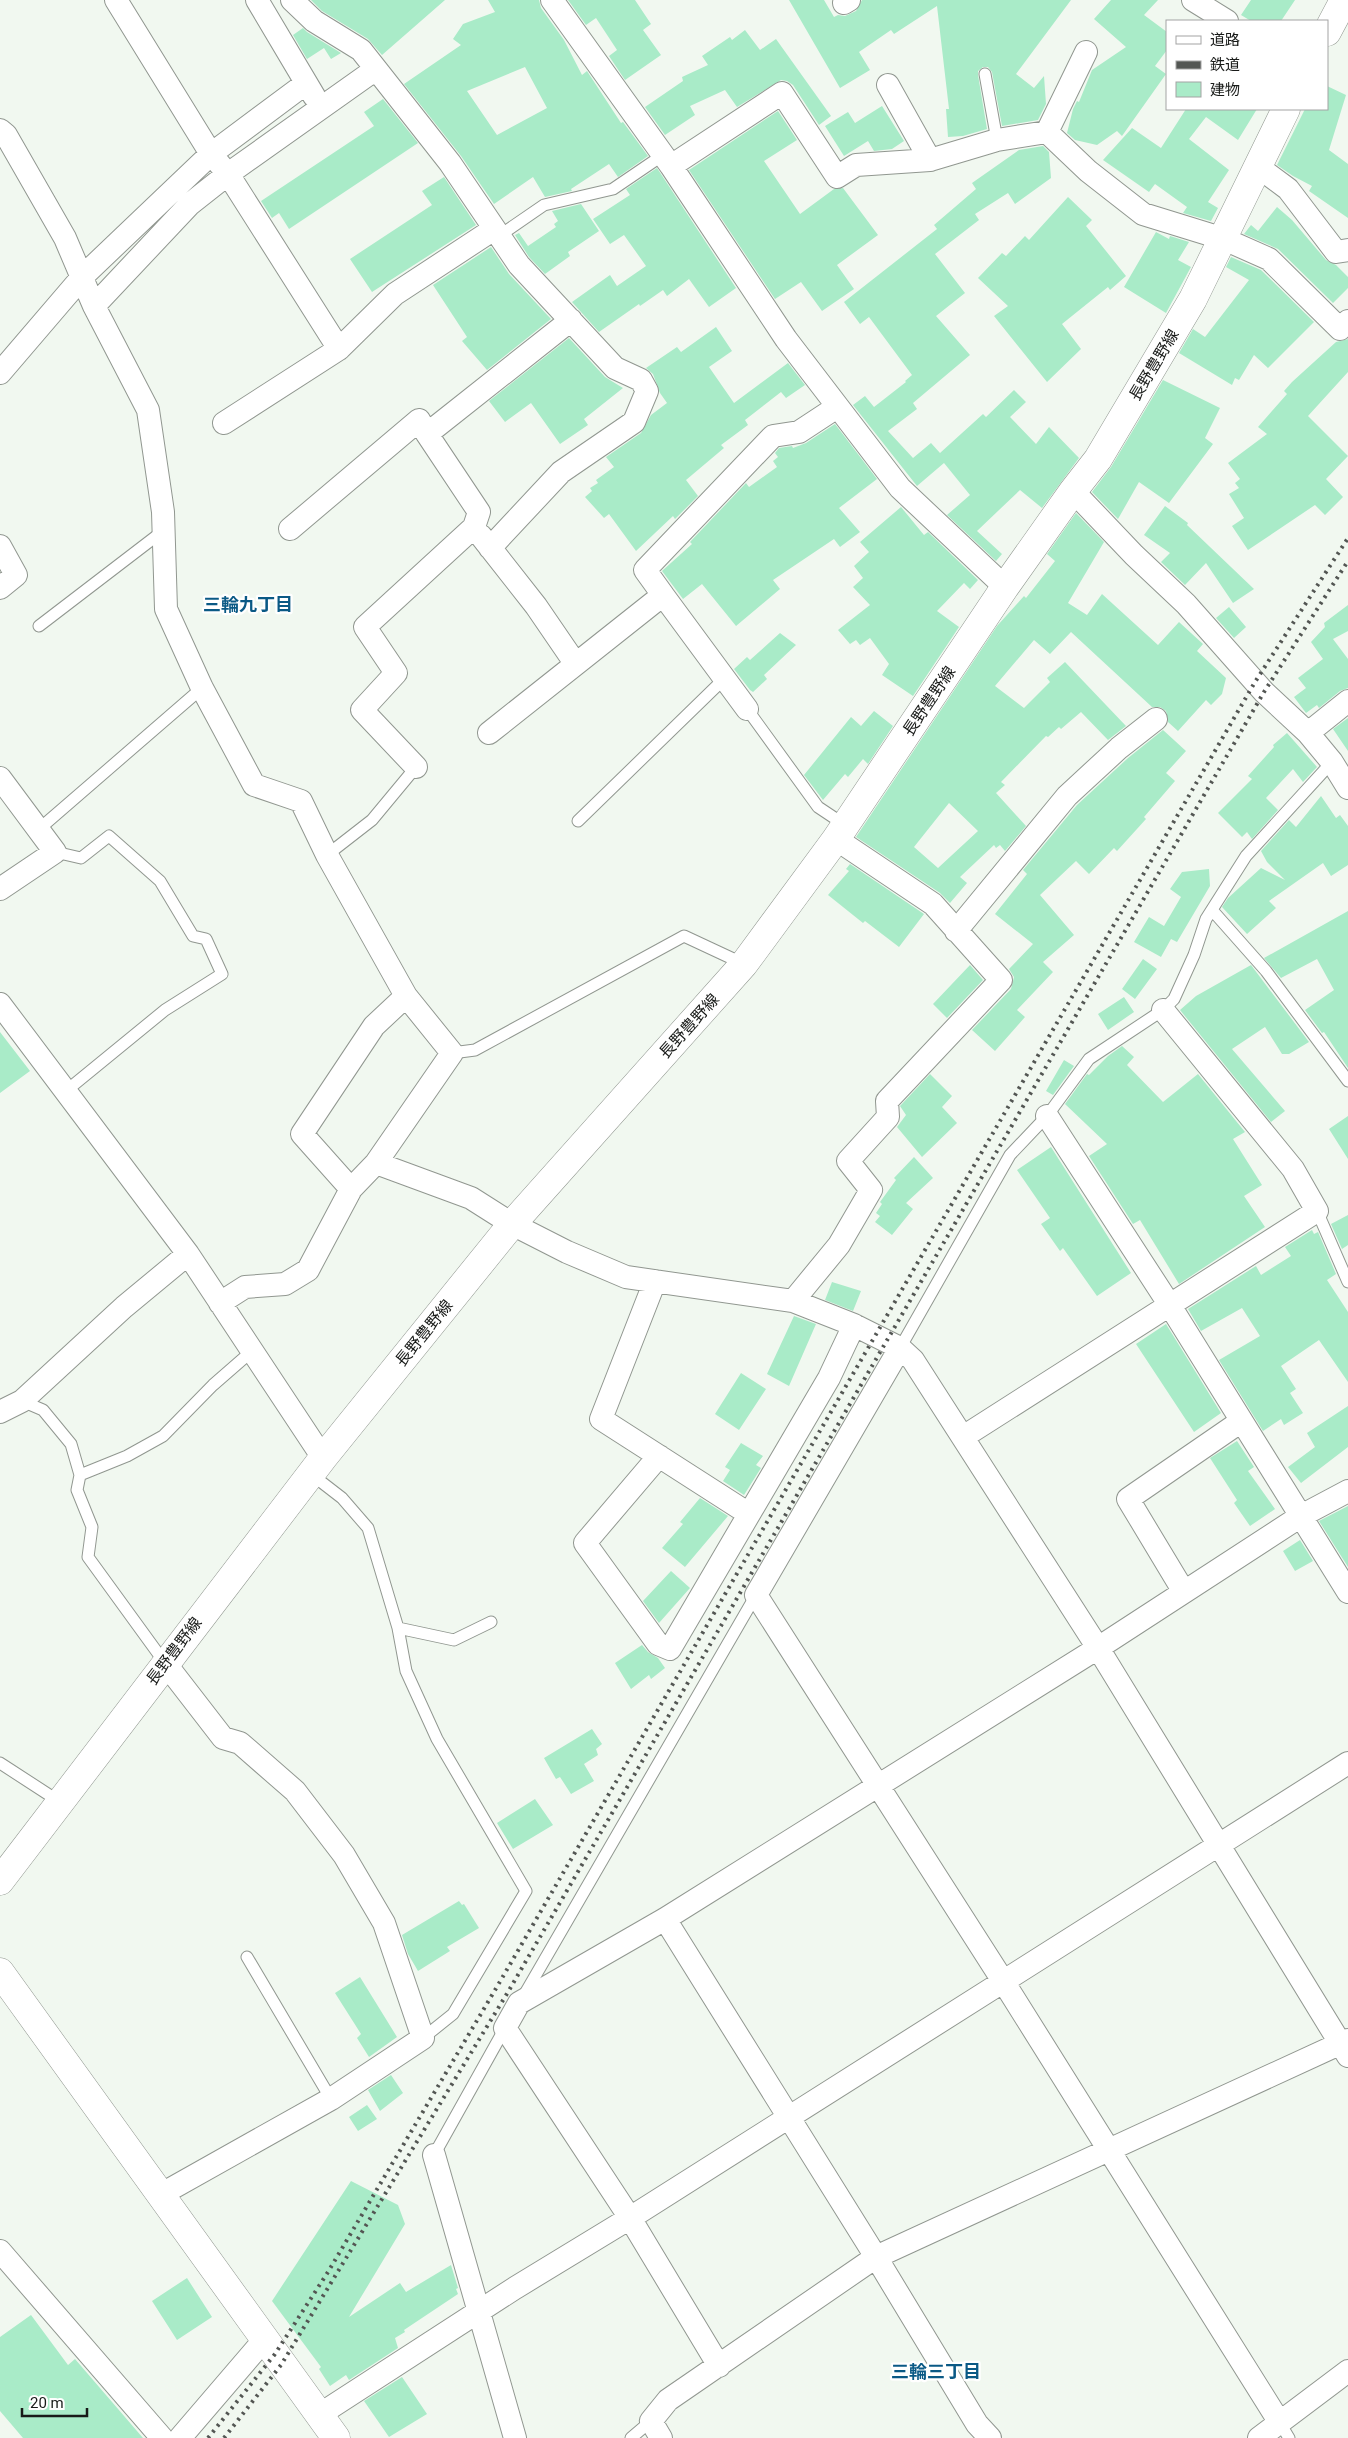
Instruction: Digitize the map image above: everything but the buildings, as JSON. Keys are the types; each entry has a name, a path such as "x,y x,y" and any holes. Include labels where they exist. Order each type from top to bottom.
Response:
{"main road":[{"path":"1328,30 1344,0"},
{"name":"長野豊野線","path":"0,1881 165,1662 317,1466 512,1224 744,964 840,832 1005,587 1098,459 1193,299 1285,110"},
{"path":"0,1972 336,2438"}],"street":[{"path":"116,0 211,154 228,174 339,349"},
{"path":"256,0 305,84 321,107"},
{"path":"292,0 314,22 361,50 450,163 519,265 615,368 641,380 647,391 634,422 561,472 490,548"},
{"path":"552,0 667,161 786,339 837,407 900,488 1005,587"},
{"path":"1193,0 1225,20"},
{"path":"1048,132 1086,52"},
{"path":"94,306 190,204 228,174 376,69"},
{"path":"0,374 83,276 211,154 305,84"},
{"path":"888,85 930,160"},
{"path":"667,161 782,93 837,177 856,165 930,160 997,140 1048,132"},
{"path":"0,130 6,135 65,238 83,276 94,306 148,410 162,512 166,609 202,688 254,785 301,800 327,855 406,996 452,1053 376,1164 351,1189 308,1270 285,1284 245,1287 220,1303"},
{"path":"1048,132 1088,171 1143,214 1224,239 1269,259 1340,330 1348,321"},
{"path":"1257,166 1288,189 1336,252 1348,250"},
{"path":"224,423 339,349 395,294 497,233"},
{"path":"427,434 572,320"},
{"path":"747,709 645,570 773,436 799,432 837,407"},
{"path":"290,529 419,420 479,512 474,527 365,627 396,672 362,710 416,767"},
{"path":"1073,491 1134,555 1186,604 1264,692 1308,733 1342,772"},
{"path":"474,527 536,606 576,663"},
{"path":"0,546 16,575 0,588"},
{"path":"489,733 663,595"},
{"path":"1308,733 1348,701"},
{"path":"956,930 1067,796 1119,748 1156,719"},
{"path":"0,778 55,852 0,889"},
{"path":"793,1301 839,1245 871,1190 848,1161 888,1117 887,1101 1001,980 933,904 840,832"},
{"path":"351,1189 302,1134 374,1026 406,996"},
{"path":"0,1004 188,1254 252,1351 317,1466"},
{"path":"963,1436 1318,1210 1293,1169 1163,1010"},
{"path":"1047,1116 1168,1304 1348,1592"},
{"path":"376,1164 471,1198 512,1224 567,1252 626,1277 793,1301 854,1325 900,1348 913,1360 1098,1648 1345,2047 1108,2149 876,2257 668,2400 656,2430"},
{"path":"0,1412 22,1402 124,1307 188,1254"},
{"path":"655,1282 601,1419 750,1514"},
{"path":"659,1456 585,1543 658,1644 670,1649 829,1378 854,1325"},
{"path":"900,1348 756,1595 1003,1981 1284,2430"},
{"path":"1184,1592 1128,1500 1240,1422"},
{"path":"720,2366 630,2218 505,2028 519,2002 665,1919 1098,1648 1301,1516 1348,1491"},
{"path":"160,2195 331,2099 423,2038 384,1923 344,1855 295,1791 240,1742 223,1738 165,1662"},
{"path":"319,2415 477,2312 790,2117 1348,1762"},
{"path":"665,1919 790,2117 977,2424 990,2438"},
{"path":"434,2155 477,2312 515,2438"},
{"path":"0,2251 162,2438"},
{"path":"180,2438 264,2340"},
{"path":"1259,2438 1284,2430 1348,2371"}],"lane":[{"path":"986,74 997,140"},
{"path":"497,233 544,205 612,189 667,161"},
{"path":"39,626 163,531"},
{"path":"578,821 725,678"},
{"path":"38,830 202,688"},
{"path":"747,709 818,808 840,832"},
{"path":"327,855 372,820 416,767"},
{"path":"900,1348 1010,1155 1047,1116 1089,1059 1163,1010 1174,999 1212,910 1246,856 1342,772"},
{"path":"55,852 81,858 109,836 160,880 193,936 206,939 222,974 165,1010 66,1091"},
{"path":"1212,910 1266,971 1348,1081"},
{"path":"452,1053 476,1050 684,936 744,964"},
{"path":"1318,1210 1348,1282"},
{"path":"80,1475 127,1456 163,1436 213,1385 252,1351"},
{"path":"22,1402 43,1410 71,1444 80,1475 77,1490 92,1526 88,1557 165,1662"},
{"path":"317,1466 368,1528 398,1628 406,1671 438,1739 526,1891 453,2014 423,2038"},
{"path":"519,2002 756,1595"},
{"path":"398,1628 454,1640 491,1622"},
{"path":"0,1763 60,1802"},
{"path":"247,1957 331,2099"},
{"path":"434,2155 505,2028"},
{"path":"631,2438 656,2430"}],"railway":[{"path":"208,2438 275,2354 328,2272 498,1985 1255,682 1348,538"},
{"path":"224,2438 281,2365 508,1992 1264,692 1348,561"}],"district":[{"name":"三輪九丁目","path":"248,604"},
{"name":"三輪三丁目","path":"936,2371"}]}
